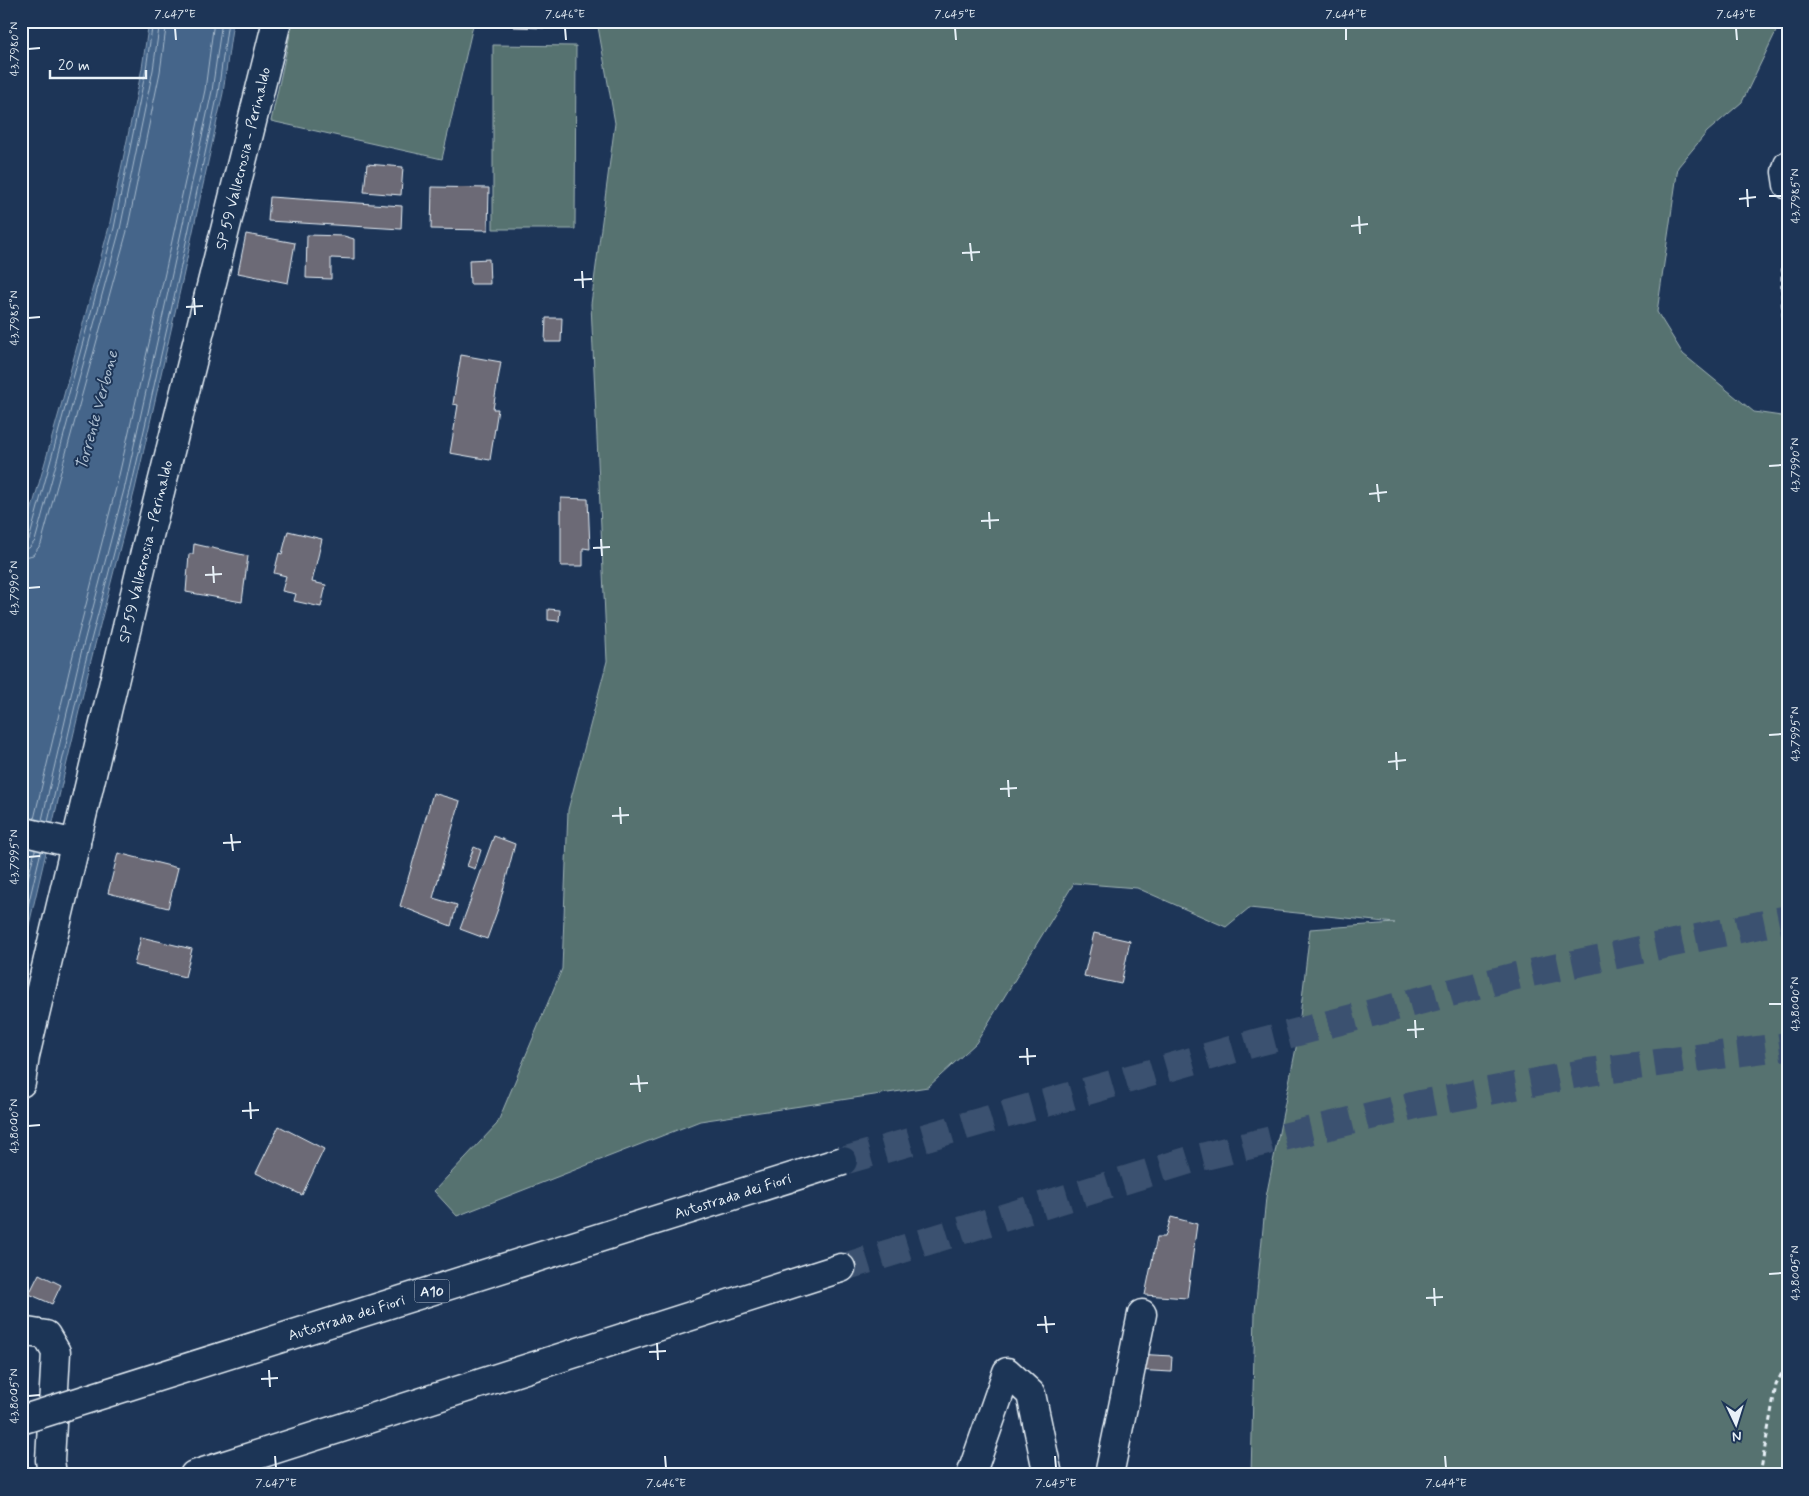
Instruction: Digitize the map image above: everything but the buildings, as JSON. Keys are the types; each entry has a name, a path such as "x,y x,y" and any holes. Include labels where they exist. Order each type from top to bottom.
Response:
{"main road":[{"name":"SP 59 Vallecrosia - Perinaldo","path":"21,1082 25,1056 140,574 277,21"},
{"path":"1788,165 1786,172 1788,185"},
{"path":"21,831 76,844"},
{"name":"Autostrada dei Fiori","path":"21,1420 843,1161"},
{"path":"194,1475 841,1268"},
{"path":"1109,1475 1142,1314"},
{"path":"21,1330 46,1335 56,1352 50,1460 52,1475"},
{"path":"971,1475 1007,1372 1031,1394 1048,1475"}],"path":[{"path":"1788,222 1782,255 1782,319 1788,360"},
{"path":"1760,1475 1776,1385 1788,1361"}],"green space":[{"path":"293,21 474,21 442,159 271,121"},
{"path":"597,21 1781,21 1742,102 1707,132 1678,167 1657,312 1683,354 1754,412 1788,417 1788,1475 1251,1475 1255,1312 1266,1197 1297,1043 1310,929 1395,923 1249,908 1226,927 1137,888 1074,883 976,1043 928,1087 700,1121 457,1216 434,1191 497,1124 562,969 568,810 607,661 591,304 615,123"},
{"path":"493,45 576,46 575,229 493,229"}],"water":[{"name":"Torrente Verbone","path":"149,21 233,21 223,93 183,277 135,489 90,664 21,959 21,547 109,227 142,68"}],"tunnel":[{"path":"843,1161 1255,1043 1516,976 1788,919"},
{"path":"841,1268 1193,1159 1420,1104 1589,1072 1788,1046"}]}
